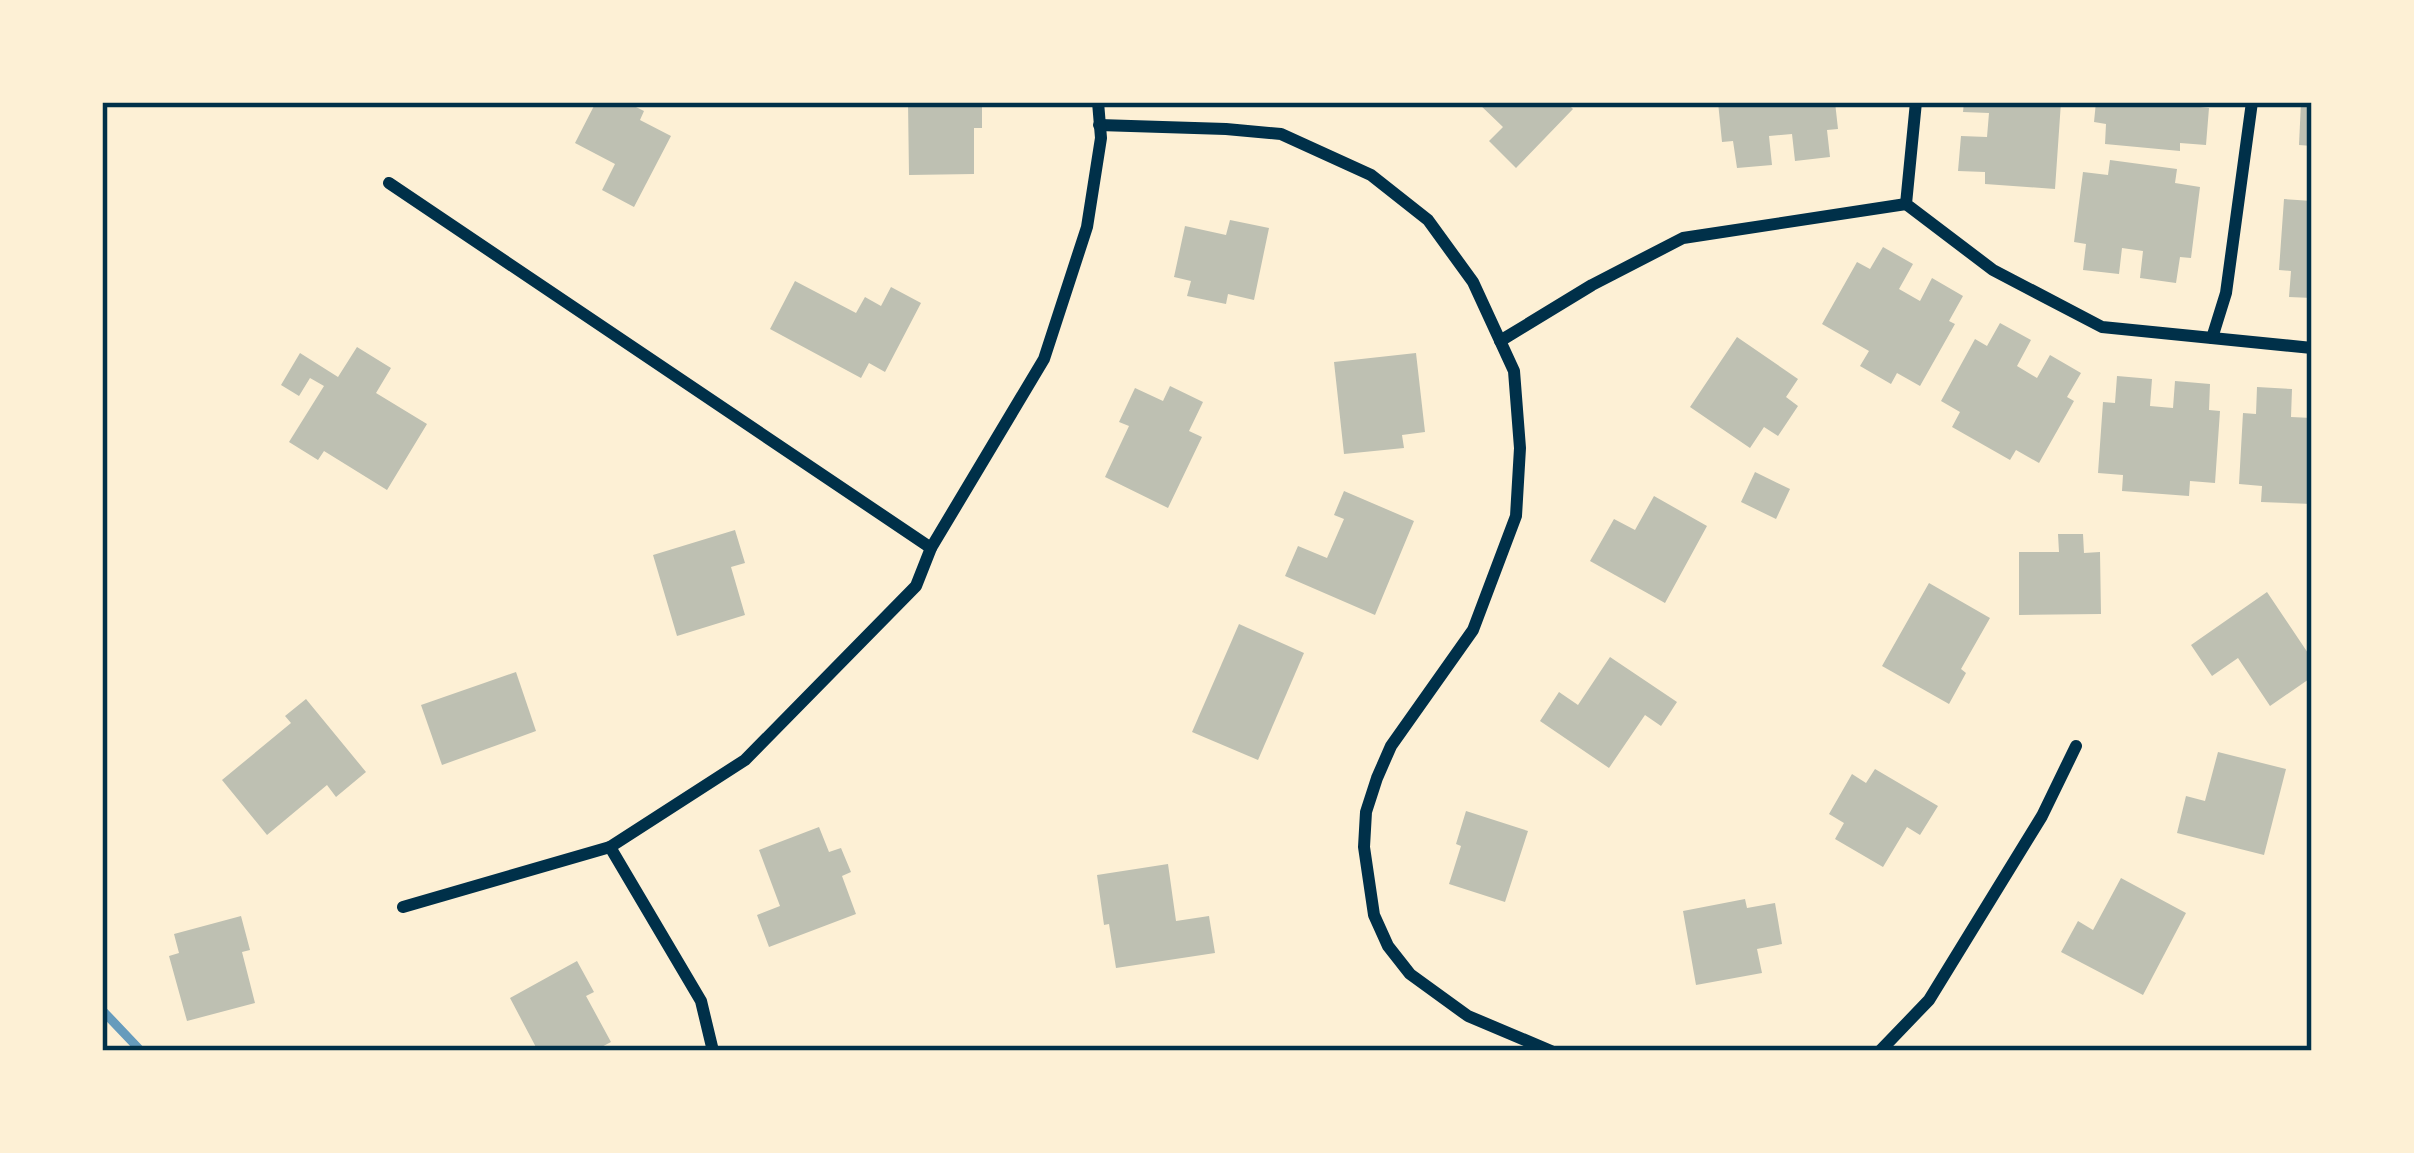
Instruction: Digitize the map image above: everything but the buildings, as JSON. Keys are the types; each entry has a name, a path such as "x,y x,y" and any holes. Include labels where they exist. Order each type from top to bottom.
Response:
{"street":[{"path":"403,907 610,848 746,760 916,586 931,548 1044,359 1087,227 1100,139 1098,102"},
{"path":"1906,204 1916,102"},
{"path":"2212,338 2226,293 2252,102"},
{"path":"1100,125 1280,134 1371,175 1428,220 1473,283 1514,371 1520,448 1516,516 1473,630 1391,746 1366,812 1364,847 1374,915 1388,946 1410,974 1468,1016 1551,1051"},
{"path":"389,183 931,548"},
{"path":"1500,341 1592,284 1683,238 1906,204 1993,270 2102,327 2312,348"},
{"path":"1880,1051 1929,1000 2042,816 2076,746"},
{"path":"610,848 701,1001 713,1051"}],"waterway":[{"path":"102,1010 141,1051"}]}
